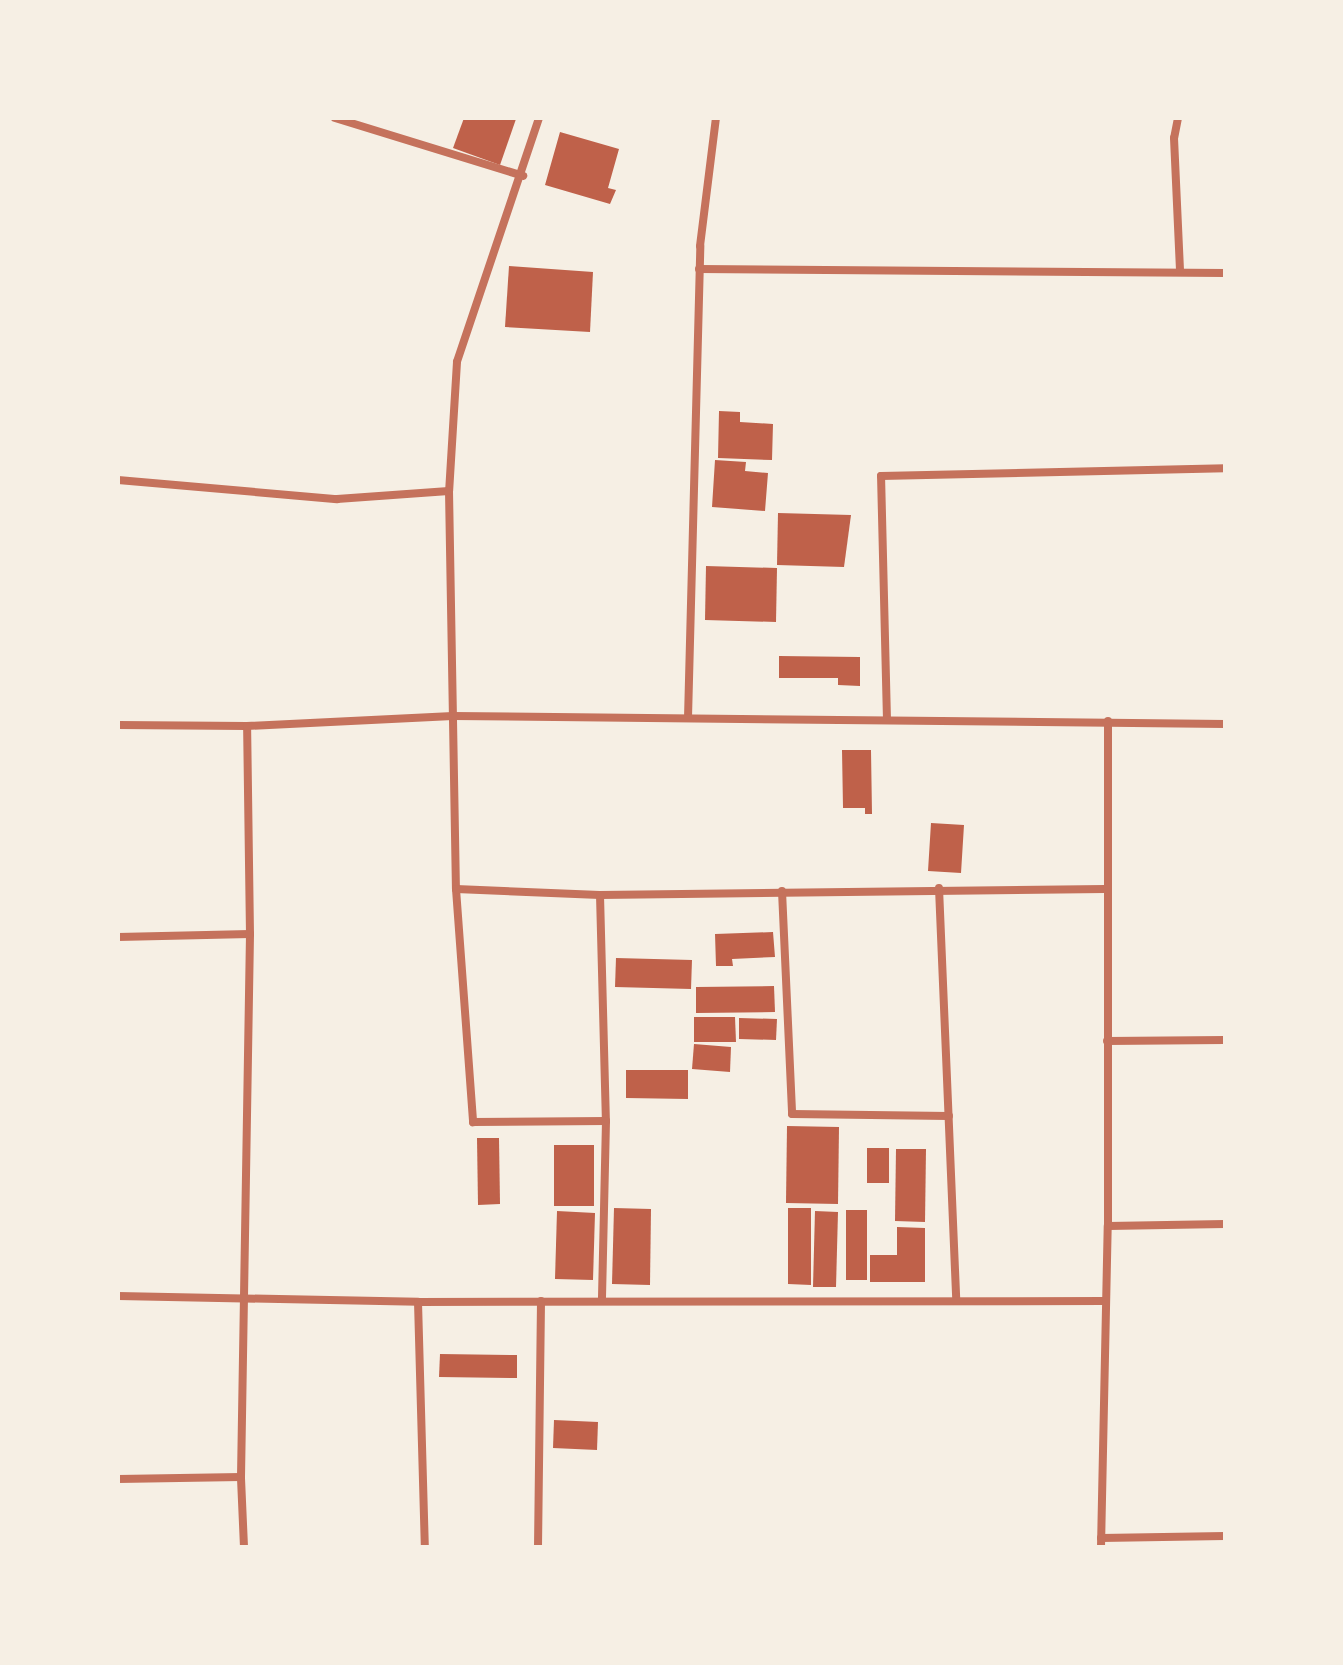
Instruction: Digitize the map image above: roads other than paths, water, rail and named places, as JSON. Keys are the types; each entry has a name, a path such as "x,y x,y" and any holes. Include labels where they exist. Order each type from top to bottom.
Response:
{"street":[{"path":"335,118 523,176"},
{"path":"539,118 523,176 457,362 449,491 456,889 473,1122 606,1121"},
{"path":"688,718 699,269 716,118"},
{"path":"1178,118 1174,138 1180,272"},
{"path":"699,269 1225,273"},
{"path":"887,720 881,476 1225,468"},
{"path":"118,480 337,499 449,491"},
{"path":"118,725 247,726 453,716 1225,724"},
{"path":"1108,721 1105,889 1108,1226 1101,1542 1225,1536"},
{"path":"244,1547 241,1477 248,1300 250,934 247,726"},
{"path":"456,889 600,895 939,888 1105,889"},
{"path":"939,888 956,1299"},
{"path":"782,891 792,1114 949,1116"},
{"path":"600,895 606,1121 602,1300"},
{"path":"118,937 250,934"},
{"path":"1107,1041 1225,1040"},
{"path":"1108,1226 1225,1224"},
{"path":"118,1296 418,1302 1104,1301"},
{"path":"538,1547 541,1301"},
{"path":"418,1302 425,1547"},
{"path":"118,1479 241,1477"}]}
